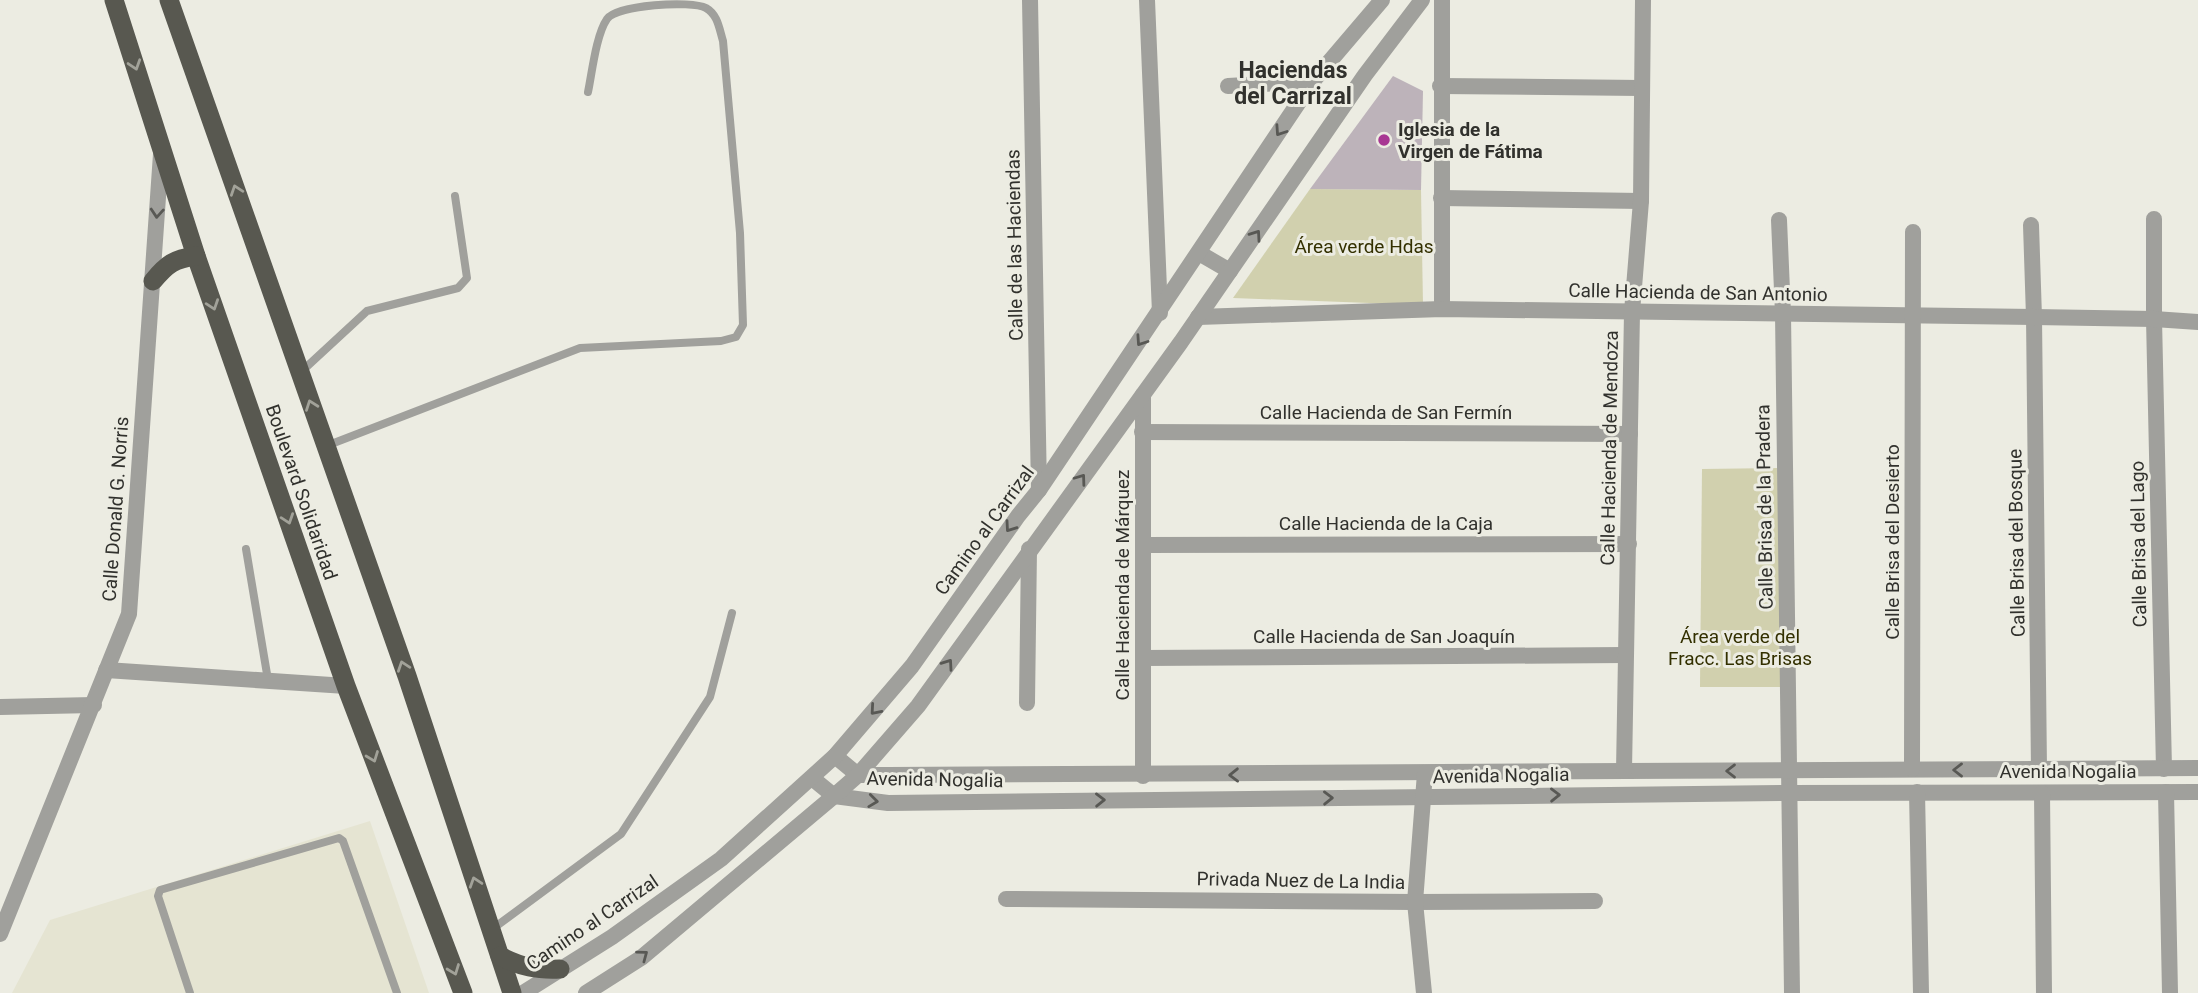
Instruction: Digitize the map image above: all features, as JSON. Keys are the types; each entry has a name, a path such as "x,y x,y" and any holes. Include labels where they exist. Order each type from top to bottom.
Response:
{"highway":[{"name":"Boulevard Solidaridad","path":"114,0 196,256 346,686 463,993"},
{"name":"Boulevard Solidaridad","path":"169,0 407,676 512,993"},
{"path":"153,281 166,266 182,258 196,256"},
{"path":"500,956 519,966 560,970"}],"street":[{"name":"Calle de las Haciendas","path":"1030,0 1040,490"},
{"path":"1147,0 1160,313"},
{"name":"Camino al Carrizal","path":"523,993 612,937 721,859 835,756 912,666 1018,516 1040,490 1313,81 1382,0"},
{"path":"586,993 641,958 834,796 858,775 918,706 1143,395 1365,75 1422,0"},
{"path":"1442,0 1442,309"},
{"name":"Calle Hacienda de Mendoza","path":"1624,771 1632,312 1641,201 1643,0"},
{"path":"1228,86 1313,81"},
{"path":"1440,86 1642,88"},
{"name":"Calle Donald G. Norris","path":"0,934 129,614 161,146"},
{"path":"1441,198 1641,201"},
{"name":"Calle Brisa del Lago","path":"2154,219 2164,769"},
{"name":"Calle Brisa de la Pradera","path":"1779,220 1783,314 1792,993"},
{"name":"Calle Brisa del Bosque","path":"2031,225 2039,770"},
{"name":"Calle Brisa del Desierto","path":"1912,769 1913,232"},
{"path":"1199,253 1230,271"},
{"name":"Calle Hacienda de San Antonio","path":"1198,317 1442,309 2154,319 2198,322"},
{"name":"Calle Hacienda de Márquez","path":"1143,395 1143,776"},
{"name":"Calle Hacienda de San Fermín","path":"1142,432 1630,434"},
{"name":"Calle Hacienda de la Caja","path":"1143,545 1629,544"},
{"path":"1027,704 1029,549"},
{"name":"Calle Hacienda de San Joaquín","path":"1143,658 1625,655"},
{"path":"106,670 346,686"},
{"path":"0,707 94,705"},
{"name":"Avenida Nogalia","path":"835,756 858,775 1143,776 2198,768"},
{"path":"1424,993 1415,902 1426,773"},
{"path":"812,778 834,796"},
{"path":"1917,792 1921,993"},
{"path":"2166,792 2170,993"},
{"name":"Avenida Nogalia","path":"834,796 888,803 1789,793 2198,792"},
{"path":"2042,793 2044,993"},
{"name":"Privada Nuez de La India","path":"1006,899 1595,901"}],"lane":[{"path":"326,446 580,348 721,341 736,337 743,325 740,233 723,41 716,18 705,8 687,4 622,9 608,18 601,34 588,92"},
{"path":"300,373 367,311 458,288 467,278 455,196"},
{"path":"246,549 268,680"},
{"path":"491,930 621,834 710,697 732,613"},
{"path":"190,993 158,896 160,890 339,838 343,841 397,993"}],"shaded area":[{"path":"370,821 429,993 12,993 50,920"}],"green space":[{"name":"Área verde Hdas","path":"1310,189 1421,190 1423,305 1233,298"},
{"name":"Área verde del Fracc. Las Brisas","path":"1778,468 1782,687 1700,687 1702,469"}],"building":[{"name":"Iglesia de la Virgen de Fátima","path":"1393,76 1423,91 1421,190 1310,189"}],"place":[{"name":"Iglesia de la Virgen de Fátima","path":"1384,140"}],"district":[{"name":"Haciendas del Carrizal","path":"1293,83"}]}
